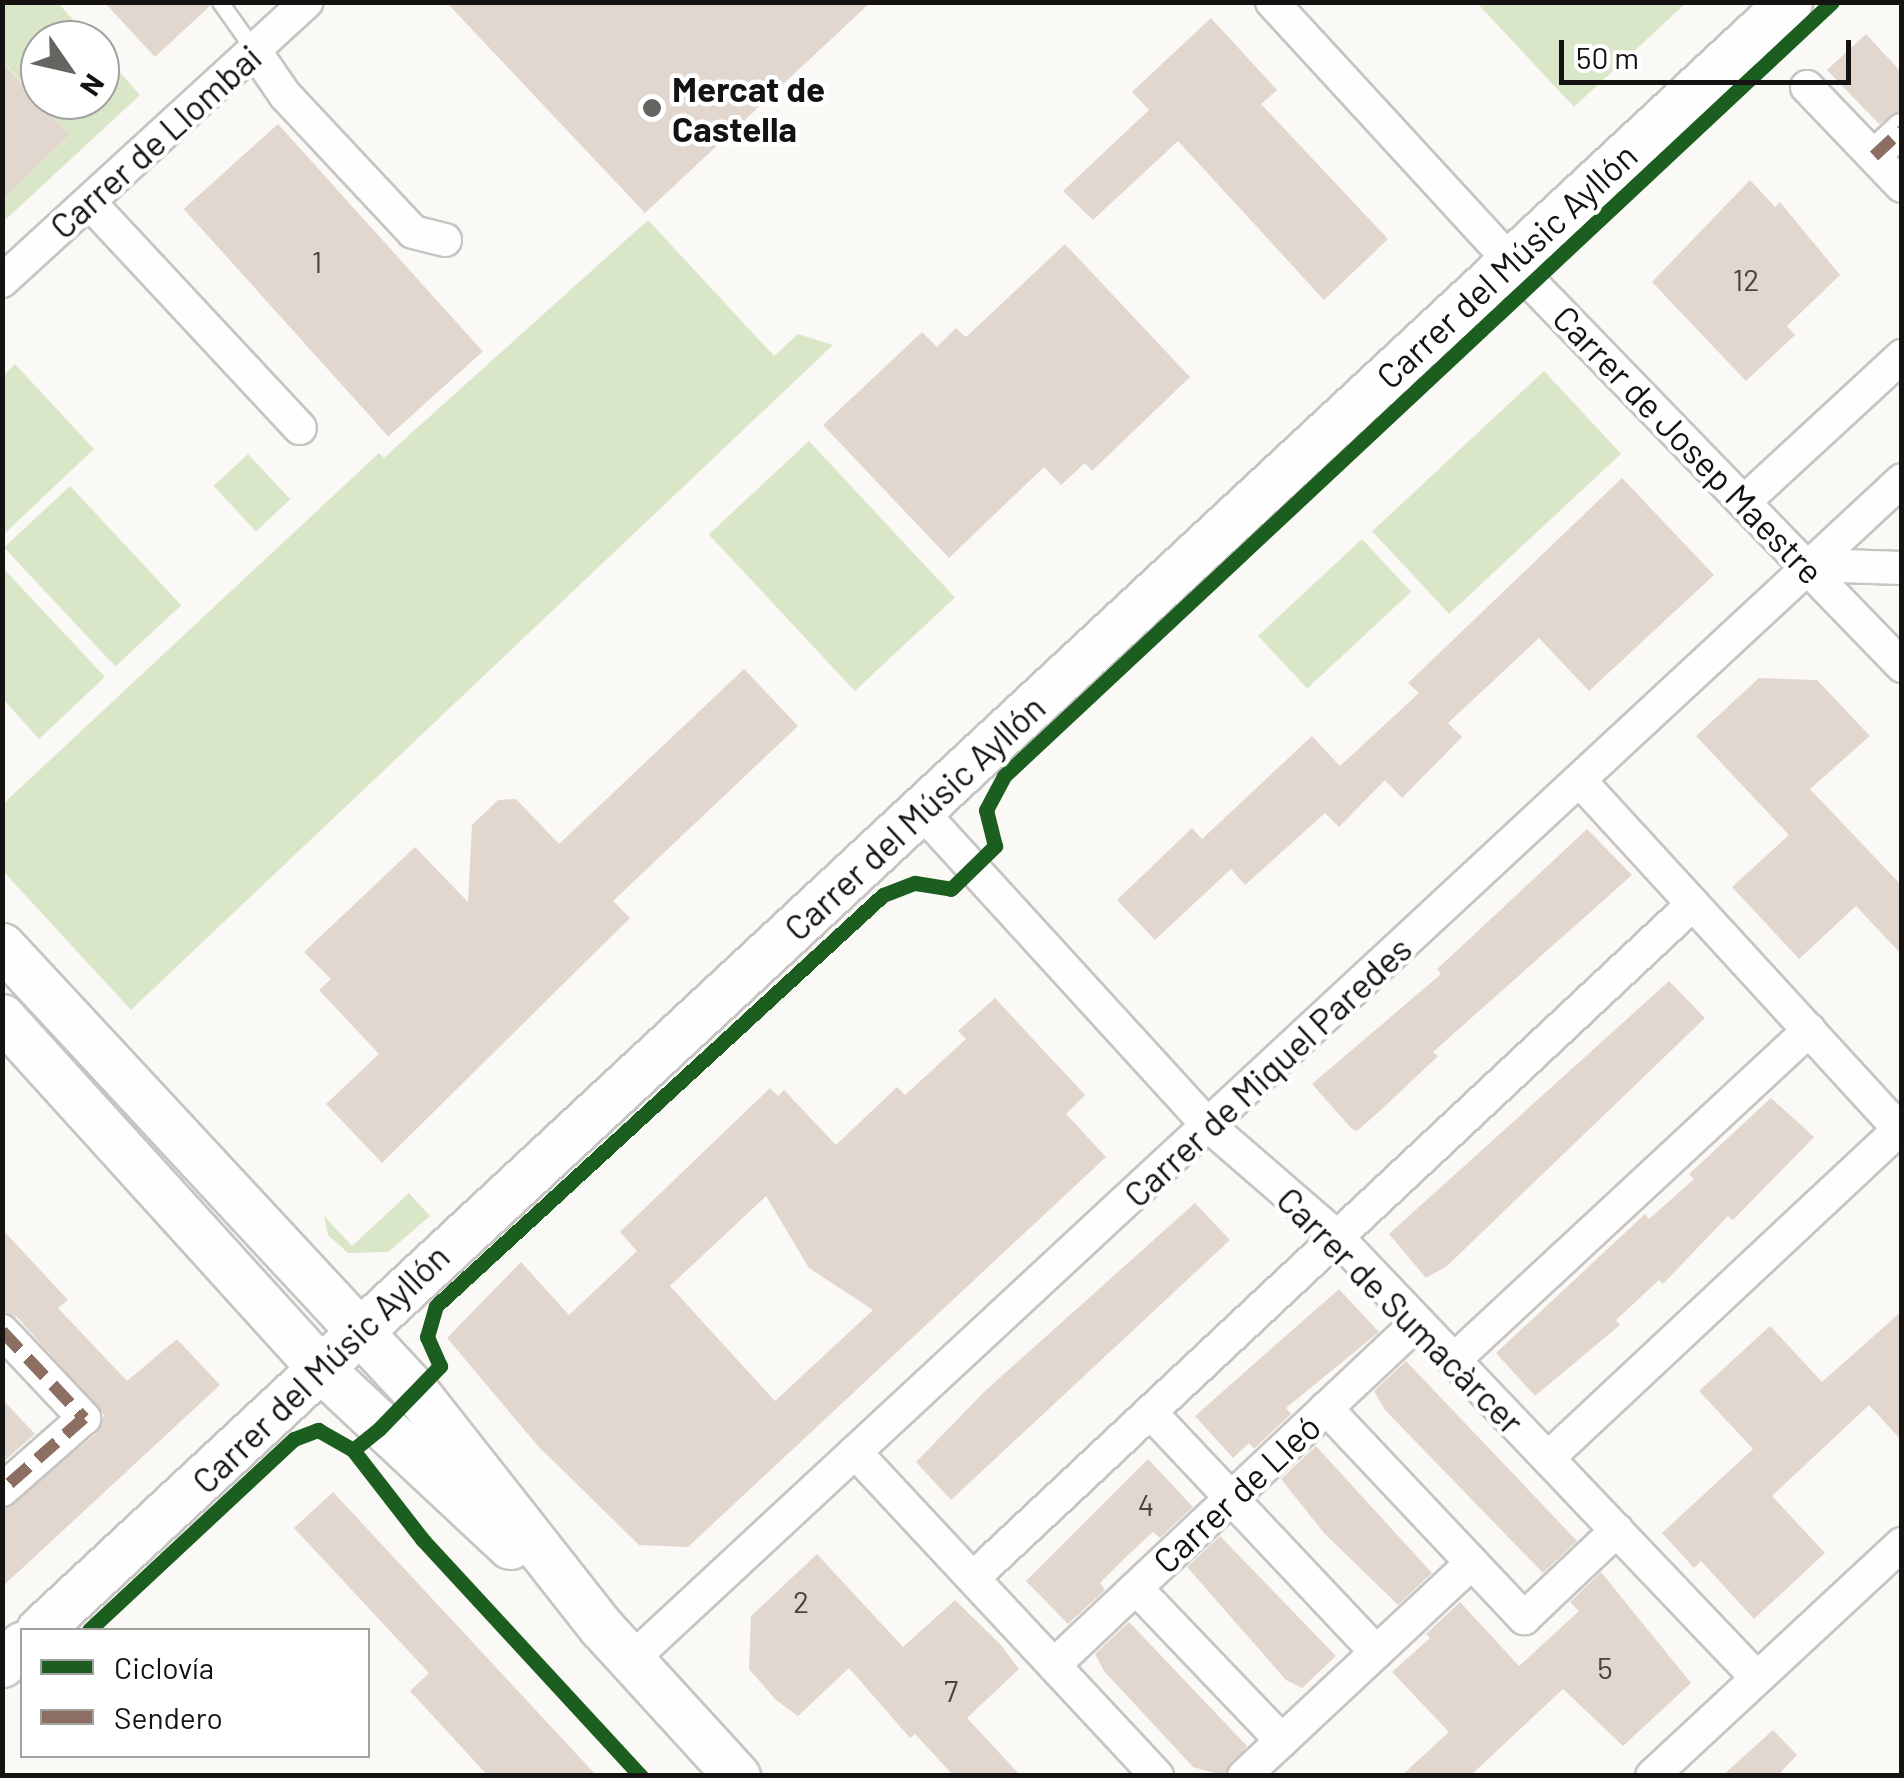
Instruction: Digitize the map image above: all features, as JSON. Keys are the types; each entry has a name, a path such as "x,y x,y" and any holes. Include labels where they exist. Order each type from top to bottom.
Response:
{"street":[{"name":"Carrer de Llombai","path":"2,281 308,2"},
{"name":"Carrer de Josep Maestre","path":"1272,2 1510,261 1810,566 1902,666"},
{"name":"Carrer del Músic Ayllón","path":"41,1628 1788,2"},
{"path":"254,50 285,95 413,232 445,240"},
{"path":"1808,88 1902,186"},
{"path":"1874,156 1902,130"},
{"path":"89,202 300,428"},
{"path":"1745,502 1902,356"},
{"name":"Carrer de Miquel Paredes","path":"631,1660 1902,480"},
{"path":"1810,566 1902,568"},
{"path":"1548,1458 1899,1128 1579,780"},
{"name":"Carrer de Sumacàrcer","path":"921,812 1209,1126 1338,1237 1757,1678"},
{"path":"973,1578 1693,904"},
{"path":"2,946 416,1392 601,1627 737,1776"},
{"path":"2,1018 321,1369 601,1627"},
{"path":"1454,1360 1810,1030"},
{"name":"Carrer de Lleó","path":"1054,1665 1418,1322"},
{"path":"2,1331 84,1418 2,1490"},
{"path":"1326,1408 1524,1618 1617,1530"},
{"path":"1150,1412 1376,1652"},
{"path":"856,1452 1157,1776"},
{"path":"1652,1776 1902,1544"},
{"path":"1244,1776 1472,1563"},
{"path":"1136,1588 1282,1740"}],"lane":[{"path":"220,2 254,50"}],"green space":[{"path":"2,3 58,3 73,20 20,20 20,81 3,62"},
{"path":"1477,3 1686,3 1574,107"},
{"path":"120,72 140,95 120,114"},
{"path":"56,120 113,120 3,222 3,199 70,135"},
{"path":"648,220 774,356 798,334 833,345 131,1010 3,871 3,804 379,453 384,458"},
{"path":"15,364 94,449 3,535 3,376"},
{"path":"1544,371 1621,454 1449,614 1372,531"},
{"path":"809,441 955,598 855,691 709,534"},
{"path":"248,454 290,499 256,531 214,486"},
{"path":"70,486 181,605 115,667 4,547"},
{"path":"1362,539 1411,592 1307,689 1258,636"},
{"path":"3,568 105,677 39,739 3,699"},
{"path":"409,1193 430,1216 388,1252 348,1253 328,1235 324,1216 352,1246"}],"building":[{"path":"104,2 209,2 210,6 155,57"},
{"name":"Mercat de Castella","path":"446,2 871,2 645,213"},
{"path":"1211,18 1277,90 1261,104 1388,239 1324,300 1178,141 1093,220 1063,191 1149,110 1132,92"},
{"path":"1866,34 1902,73 1902,111 1879,124 1827,70"},
{"path":"2,62 20,81 20,120 56,120 70,135 2,200"},
{"path":"278,124 483,351 388,436 184,209"},
{"path":"1750,180 1775,207 1780,202 1840,275 1787,326 1795,335 1746,381 1652,282"},
{"path":"1065,244 1190,377 1092,471 1085,463 1061,485 1044,467 949,558 823,425 922,332 937,347 956,328 966,337"},
{"path":"1622,478 1714,575 1589,691 1539,638 1448,723 1462,737 1402,798 1385,780 1339,827 1325,813 1245,885 1231,869 1155,940 1117,900 1192,828 1202,839 1312,736 1340,766 1419,693 1408,683"},
{"path":"744,669 798,726 613,901 630,918 382,1163 326,1104 379,1054 319,990 331,979 304,952 415,847 468,902 472,825 498,800 516,799 559,844"},
{"path":"1759,678 1817,680 1870,736 1810,789 1902,886 1902,955 1856,906 1799,959 1732,887 1789,835 1696,736"},
{"path":"1587,829 1632,875 1433,1052 1438,1056 1382,1109 1357,1131 1351,1128 1312,1084 1441,974 1437,969"},
{"path":"1669,981 1705,1018 1447,1266 1426,1278 1389,1234"},
{"path":"995,998 1085,1095 1066,1114 1106,1157 688,1547 639,1545 538,1446 447,1338 521,1262 569,1315 637,1251 620,1232 770,1088 778,1096 784,1090 836,1145 897,1087 905,1095 966,1039 958,1031","holes":["766,1196 809,1268 873,1310 775,1401 670,1286"]},
{"path":"1771,1098 1814,1137 1733,1220 1728,1216 1663,1284 1659,1280 1616,1320 1620,1325 1535,1396 1496,1353 1645,1214 1649,1219 1694,1179 1689,1174"},
{"path":"1195,1203 1230,1240 951,1500 916,1462 985,1391"},
{"path":"2,1229 68,1300 58,1308 127,1381 177,1339 220,1385 2,1587 2,1510 97,1433 104,1415 17,1317 2,1312"},
{"path":"1339,1289 1379,1332 1286,1408 1291,1414 1254,1449 1249,1443 1233,1458 1195,1416"},
{"path":"1902,1311 1902,1441 1869,1405 1772,1496 1825,1553 1754,1619 1701,1561 1694,1568 1662,1533 1753,1449 1699,1391 1770,1326 1822,1382"},
{"path":"1406,1361 1577,1541 1543,1573 1385,1410 1374,1391"},
{"path":"2,1399 35,1434 2,1463"},
{"path":"1316,1446 1432,1573 1398,1605 1324,1533 1281,1479"},
{"path":"1148,1459 1193,1507 1160,1538 1153,1532 1128,1555 1100,1583 1105,1590 1068,1624 1026,1581"},
{"path":"333,1492 597,1776 488,1776 410,1691 429,1673 294,1528"},
{"path":"1220,1536 1336,1656 1302,1688 1286,1680 1187,1567"},
{"path":"817,1554 903,1647 955,1600 1000,1644 1019,1669 967,1718 1021,1776 954,1776 915,1734 910,1738 849,1668 798,1716 776,1700 749,1669 751,1616"},
{"path":"1601,1572 1691,1683 1623,1746 1563,1689 1470,1776 1401,1776 1449,1732 1392,1672 1430,1638 1426,1634 1460,1602 1519,1666 1579,1611 1570,1602"},
{"path":"1129,1622 1247,1746 1225,1776 1193,1767 1104,1671 1095,1654"},
{"path":"1773,1730 1797,1755 1777,1776 1722,1776"}],"marked path":[{"path":"1874,156 1902,130"},
{"path":"2,1331 84,1418 2,1490"}],"cycle path":[{"path":"91,1628 294,1439 318,1430 353,1450 379,1429 440,1366 427,1337 436,1306 883,895 915,883 951,889 995,846 986,810 1004,776 1832,2"},
{"path":"353,1450 422,1539 641,1776"}],"place":[{"name":"Mercat de Castella","path":"652,108"}]}
